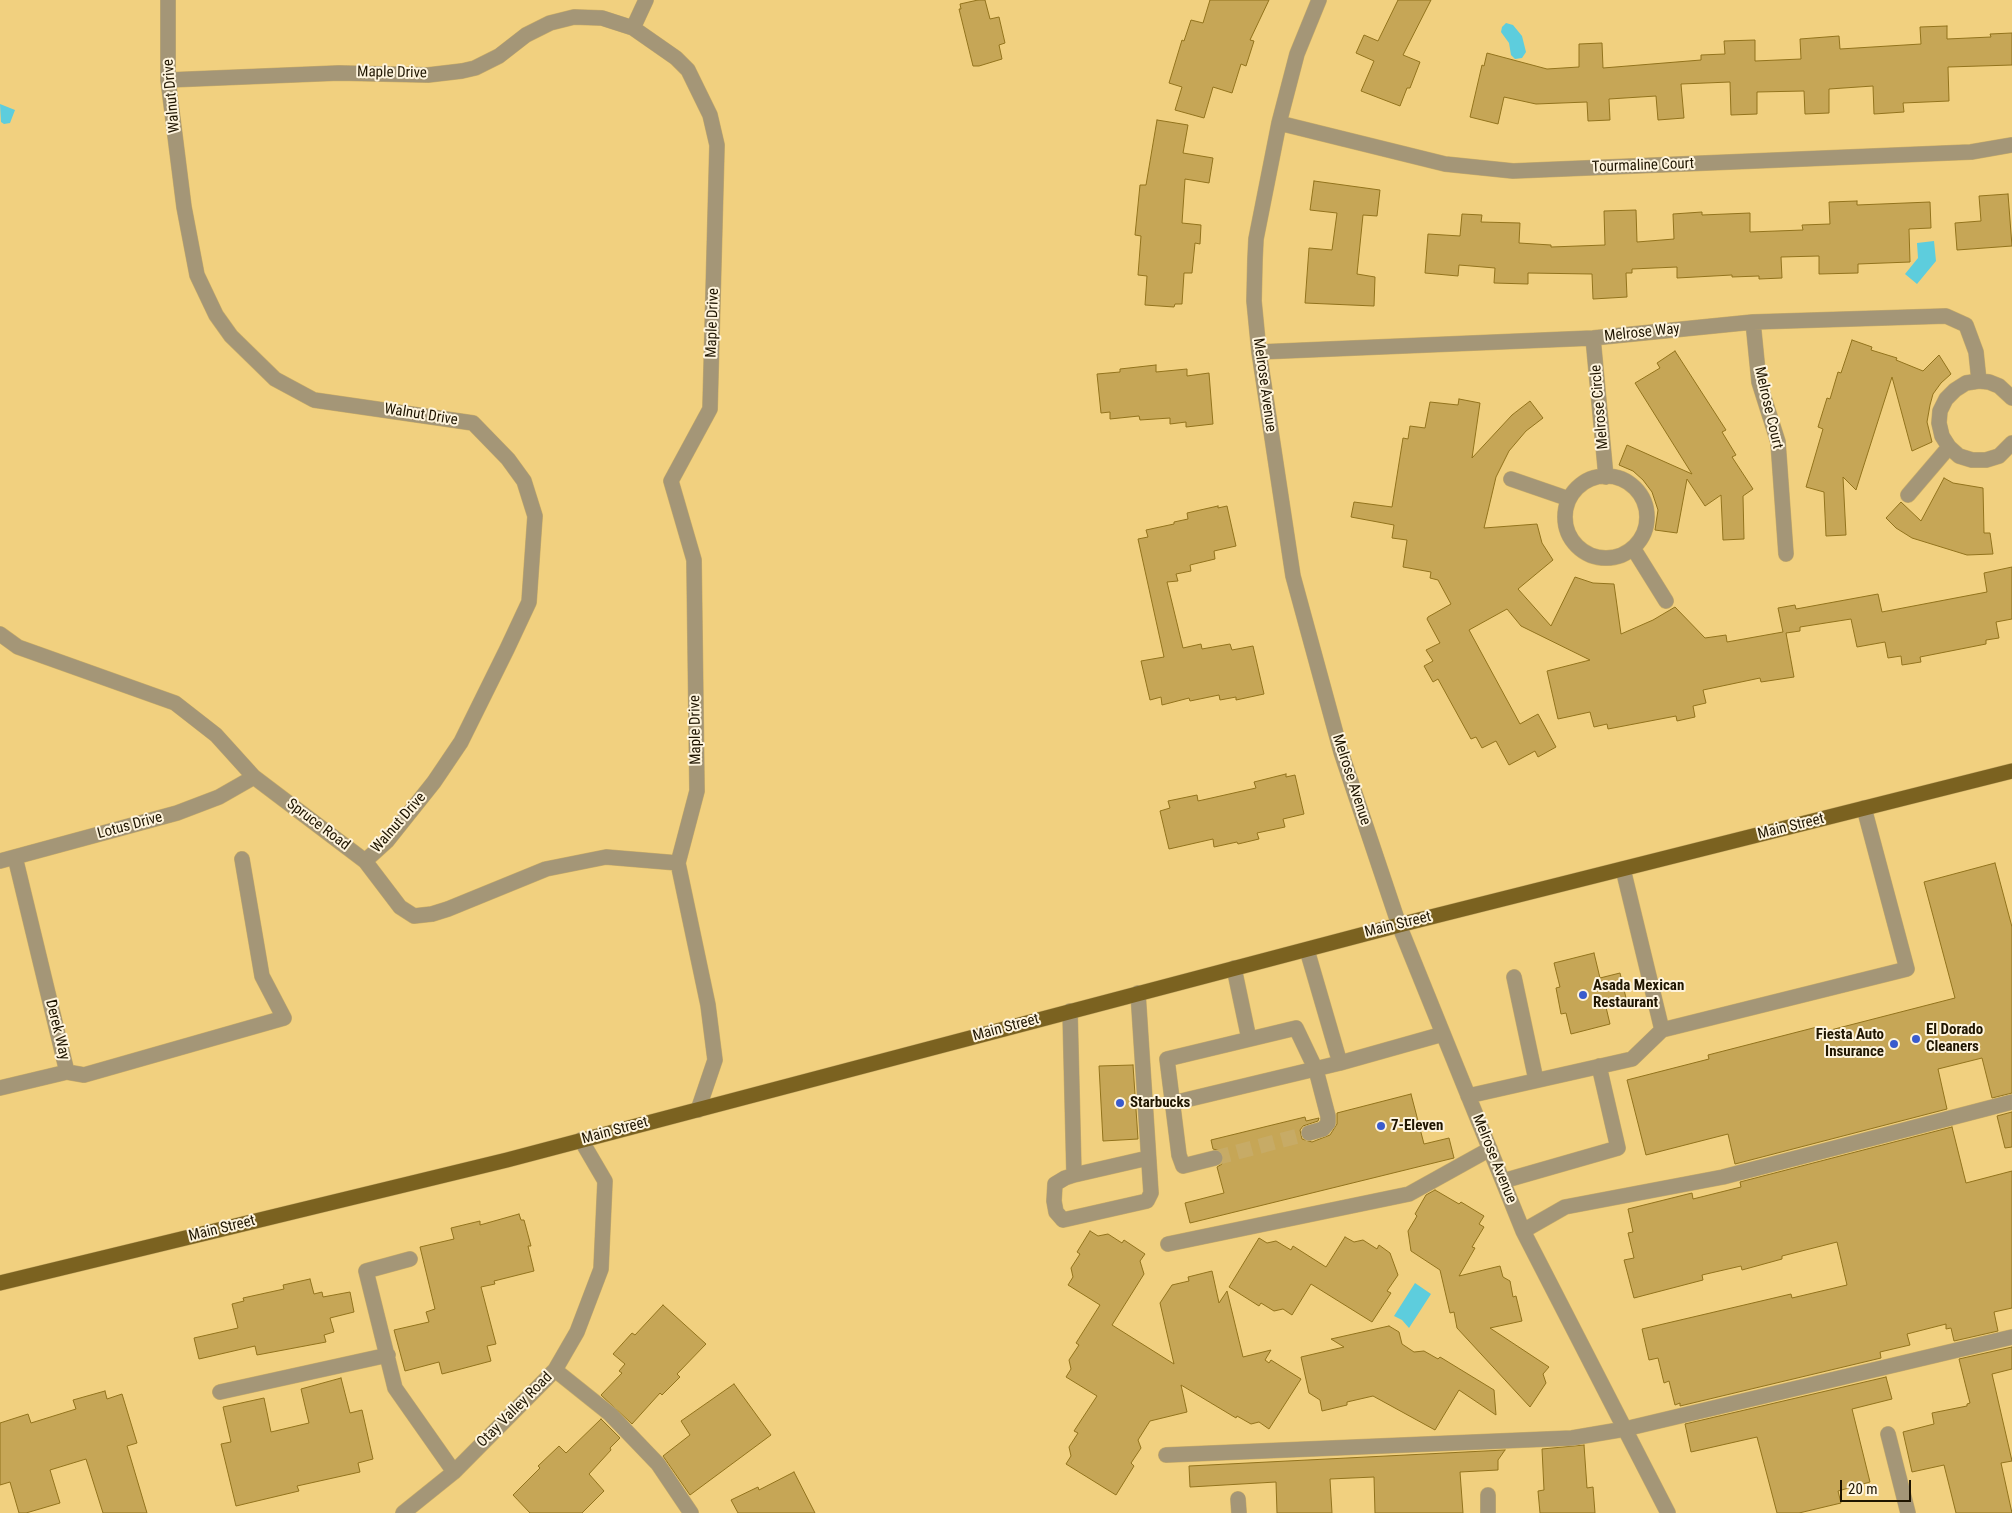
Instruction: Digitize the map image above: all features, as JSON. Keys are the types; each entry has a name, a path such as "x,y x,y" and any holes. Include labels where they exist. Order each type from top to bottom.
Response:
{"main road":[{"name":"Main Street","path":"0,1283 581,1140 1399,925 2012,771"}],"street":[{"name":"Walnut Drive","path":"168,0 168,80 184,207 197,275 216,314 231,336 275,379 314,400 473,423 508,459 524,481 535,516 529,602 461,742 434,782 387,841 365,861"},
{"path":"633,28 646,0"},
{"name":"Melrose Avenue","path":"1320,0 1297,54 1278,123 1256,239 1254,302 1259,352 1293,576 1341,752 1399,925 1523,1231 1668,1513"},
{"name":"Maple Drive","path":"168,80 339,73 428,74 462,71 476,68 499,56 526,35 550,23 574,17 602,18 633,28 676,58 688,70 710,115 717,145 710,409 671,481 694,560 698,792 678,863 708,1005 715,1060 698,1110"},
{"name":"Tourmaline Court","path":"1278,123 1445,164 1512,171 1971,152 2012,145"},
{"name":"Melrose Way","path":"1259,352 1593,338 1753,322 1946,316 1966,325 1976,352 1979,381"},
{"name":"Melrose Court","path":"1753,322 1759,382 1778,442 1786,554"},
{"name":"Melrose Circle","path":"1593,338 1606,476"},
{"path":"2012,398 1999,386 1989,382 1979,381 1966,384 1955,390 1943,405 1939,423 1942,436 1949,447 1959,456 1972,460 1986,460 1999,456 2012,444"},
{"path":"1908,495 1949,447"},
{"path":"1606,476 1620,479 1632,486 1641,497 1646,510 1646,524 1642,537 1633,548 1611,558 1598,557 1586,553 1576,546 1569,536 1565,524 1565,511 1569,499 1576,490 1585,482 1606,476"},
{"path":"1511,479 1569,499"},
{"path":"1633,548 1666,601"},
{"name":"Spruce Road","path":"0,634 18,647 175,703 216,735 254,777 365,861 400,907 414,916 432,914 448,909 546,869 606,857 678,863"},
{"name":"Lotus Drive","path":"0,861 177,813 219,797 254,777"},
{"path":"1468,1096 1632,1059 1662,1030 1907,969 1864,808"},
{"name":"Derek Way","path":"15,857 67,1072 84,1075 284,1018 262,976 242,859"},
{"path":"1623,869 1662,1030"},
{"path":"1307,950 1340,1063"},
{"path":"1234,968 1249,1039"},
{"path":"1514,977 1536,1080"},
{"path":"1138,993 1151,1192 1146,1201 1063,1220 1056,1212 1054,1201 1055,1184 1064,1178 1148,1158"},
{"path":"1070,1012 1074,1175"},
{"path":"1215,1158 1183,1166 1179,1155 1167,1059 1296,1028 1316,1070 1328,1116 1328,1123 1324,1129 1309,1133"},
{"path":"1173,1103 1316,1070 1443,1034"},
{"path":"1503,1181 1618,1148 1599,1066"},
{"path":"0,1088 67,1072"},
{"path":"1523,1231 1565,1207 1723,1177 2012,1102"},
{"name":"Otay Valley Road","path":"403,1513 454,1472 555,1370 577,1332 601,1269 605,1181 581,1140"},
{"path":"1168,1244 1408,1194 1490,1149"},
{"path":"410,1259 366,1271 396,1388 454,1472"},
{"path":"1166,1455 1572,1438 1625,1430 2012,1336"},
{"path":"220,1392 388,1355"},
{"path":"555,1370 610,1414 658,1464 691,1513"},
{"path":"1888,1434 1908,1513"},
{"path":"1488,1495 1488,1513"}],"water":[{"path":"1506,23 1513,25 1522,36 1526,52 1522,58 1515,59 1511,55 1509,43 1501,32 1502,27"},
{"path":"0,104 15,110 10,123 4,124 1,122"},
{"path":"1934,241 1936,261 1917,284 1905,274 1918,258 1917,243"},
{"path":"1415,1283 1431,1294 1409,1328 1402,1320 1394,1316"}],"building":[{"path":"985,0 990,19 999,17 1005,43 999,45 1002,59 973,66 959,9 961,9 960,4"},
{"path":"1210,0 1269,0 1250,40 1254,41 1246,66 1241,64 1232,93 1213,87 1204,118 1175,110 1182,87 1169,83 1182,40 1184,41 1191,20 1203,23"},
{"path":"1398,0 1431,0 1403,55 1420,62 1410,88 1407,88 1400,106 1361,91 1374,61 1356,53 1364,35 1378,41"},
{"path":"1947,26 1947,39 1991,37 1990,34 2012,33 2012,65 1948,67 1949,101 1903,103 1904,112 1874,114 1873,86 1829,89 1829,113 1805,114 1804,91 1757,92 1757,114 1731,115 1730,82 1681,84 1684,118 1658,120 1656,96 1609,99 1610,120 1588,121 1587,102 1536,104 1504,97 1498,124 1470,117 1482,65 1484,66 1487,53 1547,69 1579,67 1579,44 1602,43 1603,68 1701,60 1701,55 1725,54 1724,41 1755,40 1755,61 1801,59 1800,39 1839,36 1840,49 1921,44 1920,27"},
{"path":"1157,120 1188,125 1183,153 1213,158 1209,183 1185,179 1182,223 1201,225 1200,244 1195,243 1192,273 1184,273 1182,304 1175,304 1174,307 1145,305 1147,276 1138,275 1141,236 1135,235 1140,185 1146,185"},
{"path":"1314,181 1380,190 1377,216 1363,215 1357,274 1375,277 1374,306 1305,303 1309,248 1332,250 1337,213 1310,210"},
{"path":"2008,194 2012,246 1957,250 1955,223 1981,221 1979,196"},
{"path":"1857,201 1857,205 1930,202 1931,228 1909,229 1910,262 1858,264 1858,273 1819,274 1819,256 1781,257 1782,278 1759,279 1759,276 1732,277 1732,275 1677,278 1677,267 1632,269 1632,273 1626,273 1627,297 1593,299 1592,274 1528,273 1528,284 1494,283 1495,268 1459,265 1458,276 1425,273 1428,234 1460,236 1462,214 1482,215 1481,222 1520,223 1519,243 1551,245 1551,247 1605,245 1604,211 1636,210 1637,242 1674,239 1673,214 1702,212 1702,215 1750,213 1750,232 1803,230 1802,225 1830,224 1829,202"},
{"path":"1852,340 1872,347 1871,350 1897,358 1896,360 1923,371 1939,355 1951,374 1933,394 1927,422 1932,442 1912,451 1892,377 1856,490 1843,477 1846,535 1826,536 1824,492 1806,487 1823,429 1818,427 1827,398 1830,399 1838,372 1841,373"},
{"path":"1675,351 1726,430 1722,432 1736,455 1732,457 1753,489 1743,496 1744,539 1723,540 1721,495 1705,506 1687,479 1677,533 1655,530 1658,510 1652,492 1633,471 1619,465 1627,445 1692,474 1635,383 1660,368 1657,363"},
{"path":"1156,365 1156,372 1187,369 1187,376 1209,373 1213,424 1186,427 1186,422 1170,424 1170,418 1140,420 1139,416 1110,419 1110,412 1101,413 1097,374"},
{"path":"1459,399 1480,403 1472,458 1512,415 1530,401 1543,418 1526,431 1509,451 1496,477 1484,528 1537,524 1542,543 1553,560 1518,589 1551,626 1575,577 1593,583 1614,584 1621,634 1653,620 1675,607 1705,638 1726,635 1727,642 1783,632 1778,608 1795,605 1796,609 1878,594 1882,612 1987,592 1984,573 2012,567 2012,619 1996,622 1999,638 1986,640 1986,644 1920,657 1921,662 1902,665 1901,656 1888,658 1885,642 1857,647 1851,619 1800,627 1800,631 1786,633 1794,677 1761,682 1760,678 1703,690 1706,703 1693,706 1695,717 1677,721 1676,716 1608,729 1607,724 1594,727 1590,712 1558,719 1547,671 1590,660 1521,626 1507,609 1469,630 1520,724 1538,714 1556,747 1538,757 1535,751 1509,765 1496,741 1482,748 1476,737 1471,739 1438,679 1433,682 1424,666 1433,661 1426,650 1440,643 1427,619 1451,604 1438,580 1430,578 1431,572 1403,567 1407,540 1392,538 1394,525 1351,517 1354,502 1392,507 1403,438 1408,439 1410,426 1425,428 1430,402 1458,405"},
{"path":"1944,478 1953,483 1983,488 1984,533 1990,533 1993,554 1967,555 1912,538 1896,528 1886,518 1901,502 1921,521"},
{"path":"1218,506 1218,508 1227,506 1236,546 1214,551 1215,559 1190,565 1191,571 1176,574 1178,581 1167,582 1183,648 1201,644 1202,649 1230,644 1232,650 1253,646 1264,694 1236,700 1236,697 1220,700 1219,695 1190,701 1189,698 1162,705 1161,697 1150,700 1141,661 1164,657 1138,539 1148,537 1146,530 1188,519 1187,513"},
{"path":"1286,774 1286,777 1295,775 1304,814 1283,819 1285,827 1257,833 1259,839 1238,844 1237,842 1214,847 1213,839 1169,849 1160,811 1170,808 1168,801 1197,795 1198,801 1256,788 1254,782"},
{"path":"1995,863 2012,927 2012,1093 1992,1098 1982,1058 1938,1069 1947,1109 1735,1164 1728,1134 1646,1155 1627,1080 1709,1059 1708,1055 1817,1027 1819,1033 1955,998 1924,882"},
{"path":"1594,953 1600,978 1620,973 1626,998 1605,1003 1610,1024 1571,1034 1566,1013 1561,1014 1556,988 1560,987 1554,963"},
{"name":"Starbucks","path":"1133,1065 1138,1139 1103,1141 1099,1066"},
{"path":"1411,1094 1424,1144 1449,1138 1454,1158 1190,1223 1185,1203 1224,1193 1217,1167 1222,1164 1224,1156 1221,1151 1213,1149 1211,1140 1305,1117 1306,1121 1319,1118 1318,1121 1303,1126 1300,1130 1302,1139 1312,1142 1330,1135 1337,1124 1337,1113"},
{"path":"2012,1112 2012,1147 2005,1148 1997,1116"},
{"path":"1952,1127 1966,1183 2012,1171 2012,1308 1994,1312 1998,1331 1954,1341 1951,1328 1946,1329 1946,1324 1907,1334 1910,1345 1880,1352 1881,1358 1680,1406 1680,1403 1675,1405 1669,1381 1664,1383 1658,1358 1649,1360 1642,1329 1791,1294 1792,1298 1847,1285 1837,1242 1782,1256 1782,1259 1742,1270 1741,1266 1702,1275 1703,1280 1634,1298 1624,1260 1634,1258 1628,1233 1633,1232 1628,1209 1692,1193 1693,1199 1741,1187 1740,1182"},
{"path":"1435,1190 1459,1204 1461,1202 1484,1216 1479,1224 1484,1227 1472,1247 1475,1248 1459,1276 1500,1266 1503,1277 1510,1281 1513,1297 1516,1296 1522,1321 1490,1328 1549,1367 1543,1374 1546,1383 1530,1407 1457,1328 1454,1312 1450,1313 1440,1270 1411,1251 1408,1231 1426,1195"},
{"path":"519,1214 521,1220 524,1220 531,1246 528,1246 534,1271 494,1281 495,1284 481,1287 496,1344 487,1346 491,1361 442,1374 439,1362 405,1371 394,1330 429,1322 426,1312 435,1309 420,1247 454,1239 451,1228 480,1221 480,1225"},
{"path":"1090,1231 1098,1236 1108,1234 1122,1243 1124,1240 1145,1254 1140,1261 1144,1274 1112,1325 1174,1364 1160,1303 1172,1285 1189,1281 1188,1277 1212,1271 1219,1303 1227,1291 1243,1357 1271,1350 1265,1360 1269,1363 1271,1360 1301,1379 1269,1429 1259,1422 1251,1424 1237,1416 1236,1418 1181,1385 1187,1412 1150,1421 1138,1440 1141,1448 1131,1463 1134,1466 1116,1495 1066,1464 1071,1456 1069,1447 1078,1433 1074,1431 1097,1396 1066,1377 1071,1369 1069,1360 1079,1345 1076,1343 1100,1305 1068,1285 1073,1277 1071,1268 1080,1254 1077,1252"},
{"path":"1345,1237 1354,1242 1363,1240 1377,1249 1379,1245 1390,1253 1398,1275 1387,1291 1391,1293 1372,1322 1311,1284 1292,1315 1283,1309 1274,1311 1261,1303 1259,1306 1229,1287 1259,1238 1267,1243 1276,1241 1291,1250 1293,1246 1326,1267"},
{"path":"310,1279 314,1294 322,1292 323,1297 350,1292 354,1312 330,1318 334,1332 324,1335 326,1342 257,1355 255,1346 199,1359 194,1338 238,1328 232,1304 244,1301 243,1298 284,1289 283,1285"},
{"path":"663,1305 706,1344 677,1374 680,1377 662,1395 660,1393 632,1424 601,1395 622,1373 619,1371 625,1364 613,1354 632,1333 635,1335"},
{"path":"1389,1326 1399,1332 1402,1344 1414,1352 1424,1351 1438,1359 1440,1357 1494,1390 1496,1415 1459,1390 1435,1430 1373,1396 1347,1402 1347,1405 1322,1411 1320,1400 1309,1393 1301,1357 1344,1347 1331,1339"},
{"path":"2012,1347 2012,1369 1992,1374 2012,1461 2001,1463 2012,1513 1956,1513 1944,1465 1912,1472 1903,1432 1934,1424 1932,1413 1967,1406 1970,1403 1959,1359"},
{"path":"1886,1377 1892,1399 1852,1409 1870,1482 1838,1491 1841,1503 1799,1513 1777,1513 1757,1437 1691,1452 1685,1424"},
{"path":"341,1378 350,1413 362,1410 373,1459 358,1463 360,1472 297,1486 299,1491 236,1506 221,1444 231,1442 223,1407 264,1398 271,1432 309,1423 301,1389"},
{"path":"734,1384 771,1435 690,1495 663,1456 690,1435 681,1421"},
{"path":"105,1391 107,1399 122,1394 137,1443 127,1446 147,1513 103,1513 86,1459 50,1470 60,1503 26,1513 19,1513 10,1482 0,1485 0,1423 28,1414 31,1423 76,1409 73,1400"},
{"path":"601,1419 620,1438 589,1474 604,1491 582,1513 530,1513 513,1495 540,1468 538,1466 559,1446 566,1453"},
{"path":"1584,1445 1587,1488 1593,1487 1595,1513 1540,1513 1538,1491 1544,1490 1542,1449"},
{"path":"1505,1450 1498,1460 1498,1470 1460,1472 1463,1513 1375,1513 1374,1477 1330,1479 1332,1513 1277,1513 1276,1482 1190,1487 1189,1466"},
{"path":"794,1472 815,1513 738,1513 731,1500 758,1487 759,1490"}],"tunnel":[{"path":"1215,1158 1309,1133"}],"place":[{"name":"Asada Mexican Restaurant","path":"1583,995"},
{"name":"El Dorado Cleaners","path":"1916,1039"},
{"name":"Fiesta Auto Insurance","path":"1894,1044"},
{"name":"Starbucks","path":"1120,1103"},
{"name":"7-Eleven","path":"1381,1126"}]}
